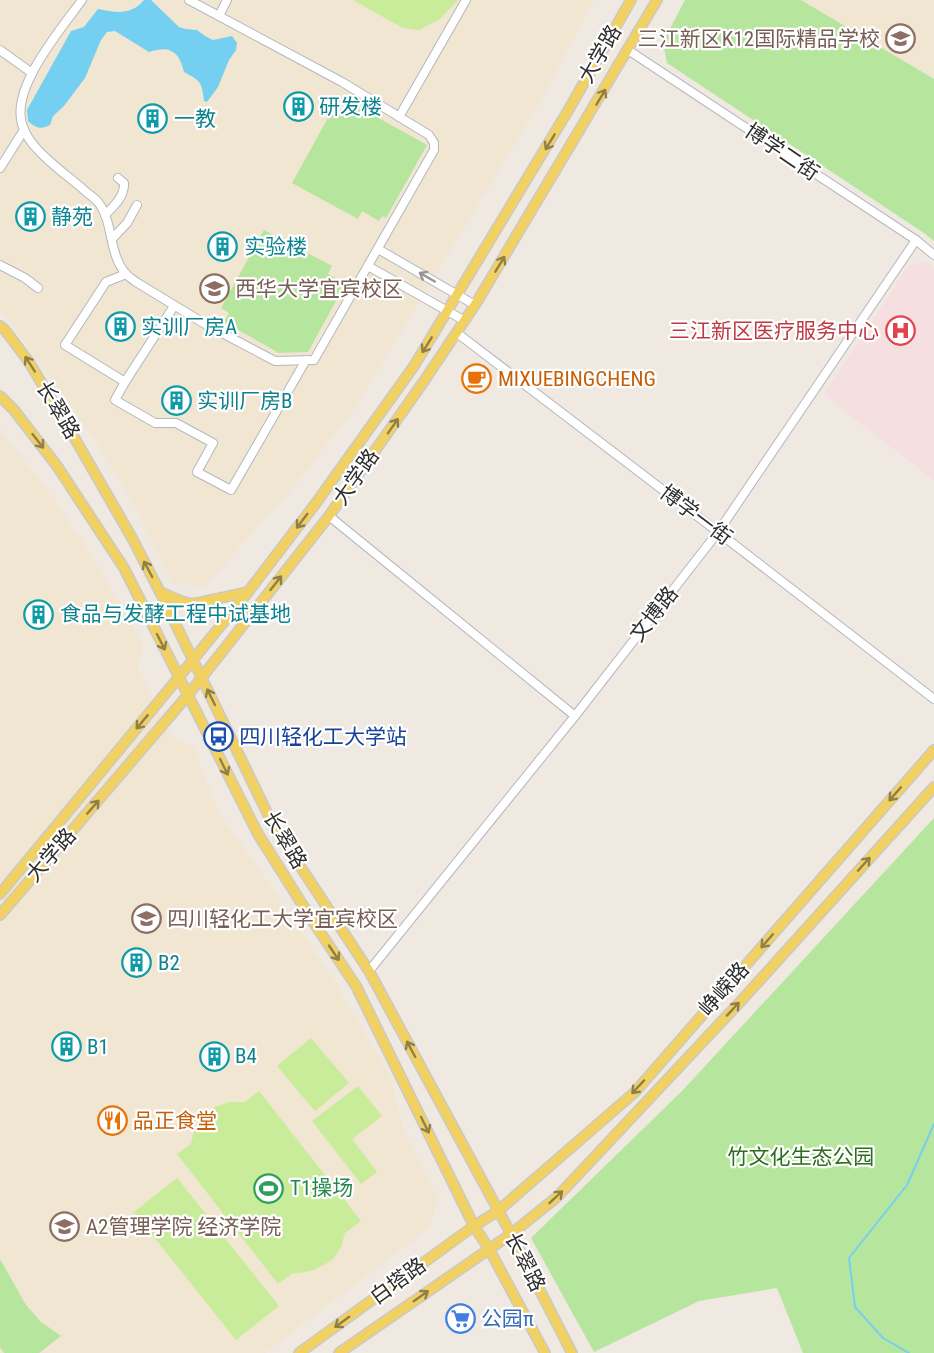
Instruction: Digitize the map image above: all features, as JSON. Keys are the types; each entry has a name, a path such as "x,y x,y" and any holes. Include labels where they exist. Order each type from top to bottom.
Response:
{"main road":[{"name":"大学路","path":"0,894 248,592 316,503 414,366 569,109 631,0"},
{"name":"大学路","path":"0,915 189,695 329,516 465,321 657,0"},
{"name":"长翠路","path":"2,330 29,362 132,538 273,825 369,971 511,1234 572,1353"},
{"name":"长翠路","path":"0,396 14,410 57,466 124,568 258,834 356,986 474,1226 489,1249 545,1353"},
{"path":"160,592 181,602 192,604 248,592"},
{"name":"峥嵘路","path":"498,1212 635,1092 934,750"},
{"name":"峥嵘路","path":"511,1234 557,1197 741,1001 934,787"},
{"name":"白塔路","path":"299,1353 474,1226 498,1212"},
{"name":"白塔路","path":"339,1353 511,1234"}],"street":[{"path":"82,0 41,56 21,101 20,116 31,142 40,153 97,200 105,215 115,253 126,274 174,306 275,361 314,360 434,150 434,143 429,135 342,82 189,0"},
{"path":"219,16 227,0"},
{"path":"399,117 466,0"},
{"path":"0,50 32,73"},
{"name":"博学二街","path":"628,50 916,240 934,255"},
{"path":"0,168 24,130"},
{"path":"105,215 124,192 124,183 118,178"},
{"path":"112,239 127,223 137,206"},
{"name":"文博路","path":"369,971 575,716 718,532 916,240"},
{"path":"378,249 475,305"},
{"path":"0,265 26,278 38,288"},
{"path":"368,266 465,321"},
{"path":"125,382 65,345 106,282 126,274"},
{"path":"174,306 115,400 155,423 176,423 213,443 197,472 231,490 306,360"},
{"name":"博学一街","path":"457,333 934,699"},
{"path":"329,516 575,716"}],"shaded area":[{"name":"西华大学宜宾校区","path":"0,0 594,0 545,93 357,405 296,484 205,586 173,584 135,506 97,442 0,311"},
{"name":"三江新区K12国际精品学校","path":"801,0 934,0 934,79"},
{"name":"三江新区医疗服务中心","path":"926,261 934,268 934,480 824,395 909,265"},
{"name":"四川轻化工大学宜宾校区","path":"0,429 55,500 94,559 143,645 138,670 173,737 193,747 219,813 329,973 389,1074 404,1130 438,1199 429,1228 265,1353 0,1353"}],"green space":[{"path":"353,0 458,0 440,19 419,30 403,28"},
{"path":"685,0 801,0 934,79 934,241 667,63 663,42"},
{"path":"348,101 427,145 386,218 382,216 379,221 362,211 358,219 292,183 334,107 343,111"},
{"path":"264,230 332,266 328,274 343,282 340,288 342,290 308,352 279,353 224,322 229,313 221,308"},
{"name":"竹文化生态公园","path":"934,818 934,1353 803,1353 777,1288 699,1301 594,1352 531,1238 683,1090"},
{"path":"311,1038 349,1083 315,1111 277,1066"},
{"path":"358,1086 382,1116 352,1139 377,1172 361,1184 312,1121"},
{"path":"259,1091 361,1221 345,1233 341,1247 333,1259 314,1270 293,1273 278,1284 177,1154 191,1144 195,1127 209,1111 229,1102 245,1102"},
{"path":"177,1178 279,1306 236,1340 134,1212"},
{"path":"0,1259 26,1305 41,1322 61,1336 39,1353 4,1353 0,1347"}],"water":[{"path":"144,0 151,0 179,27 197,30 213,40 232,36 237,43 236,50 229,60 218,87 207,102 204,101 199,82 184,72 179,59 173,52 163,49 149,52 115,31 107,32 101,40 85,78 64,106 53,116 50,125 38,127 28,121 27,110 71,31 84,27 98,9 123,12 134,8"}],"waterway":[{"path":"909,1353 883,1338 855,1307 849,1258 907,1185 934,1124"}],"place":[{"name":"三江新区K12国际精品学校","path":"901,39"},
{"name":"研发楼","path":"298,107"},
{"name":"一教","path":"153,119"},
{"name":"静苑","path":"30,217"},
{"name":"实验楼","path":"223,247"},
{"name":"西华大学宜宾校区","path":"214,289"},
{"name":"实训厂房A","path":"120,327"},
{"name":"三江新区医疗服务中心","path":"900,331"},
{"name":"MIXUEBINGCHENG","path":"477,379"},
{"name":"实训厂房B","path":"176,401"},
{"name":"食品与发酵工程中试基地","path":"39,614"},
{"name":"四川轻化工大学站","path":"218,737"},
{"name":"四川轻化工大学宜宾校区","path":"146,919"},
{"name":"B2","path":"137,963"},
{"name":"B1","path":"66,1047"},
{"name":"B4","path":"214,1056"},
{"name":"品正食堂","path":"112,1121"},
{"name":"T1操场","path":"269,1188"},
{"name":"A2管理学院 经济学院","path":"65,1227"},
{"name":"公园π","path":"460,1319"}]}
